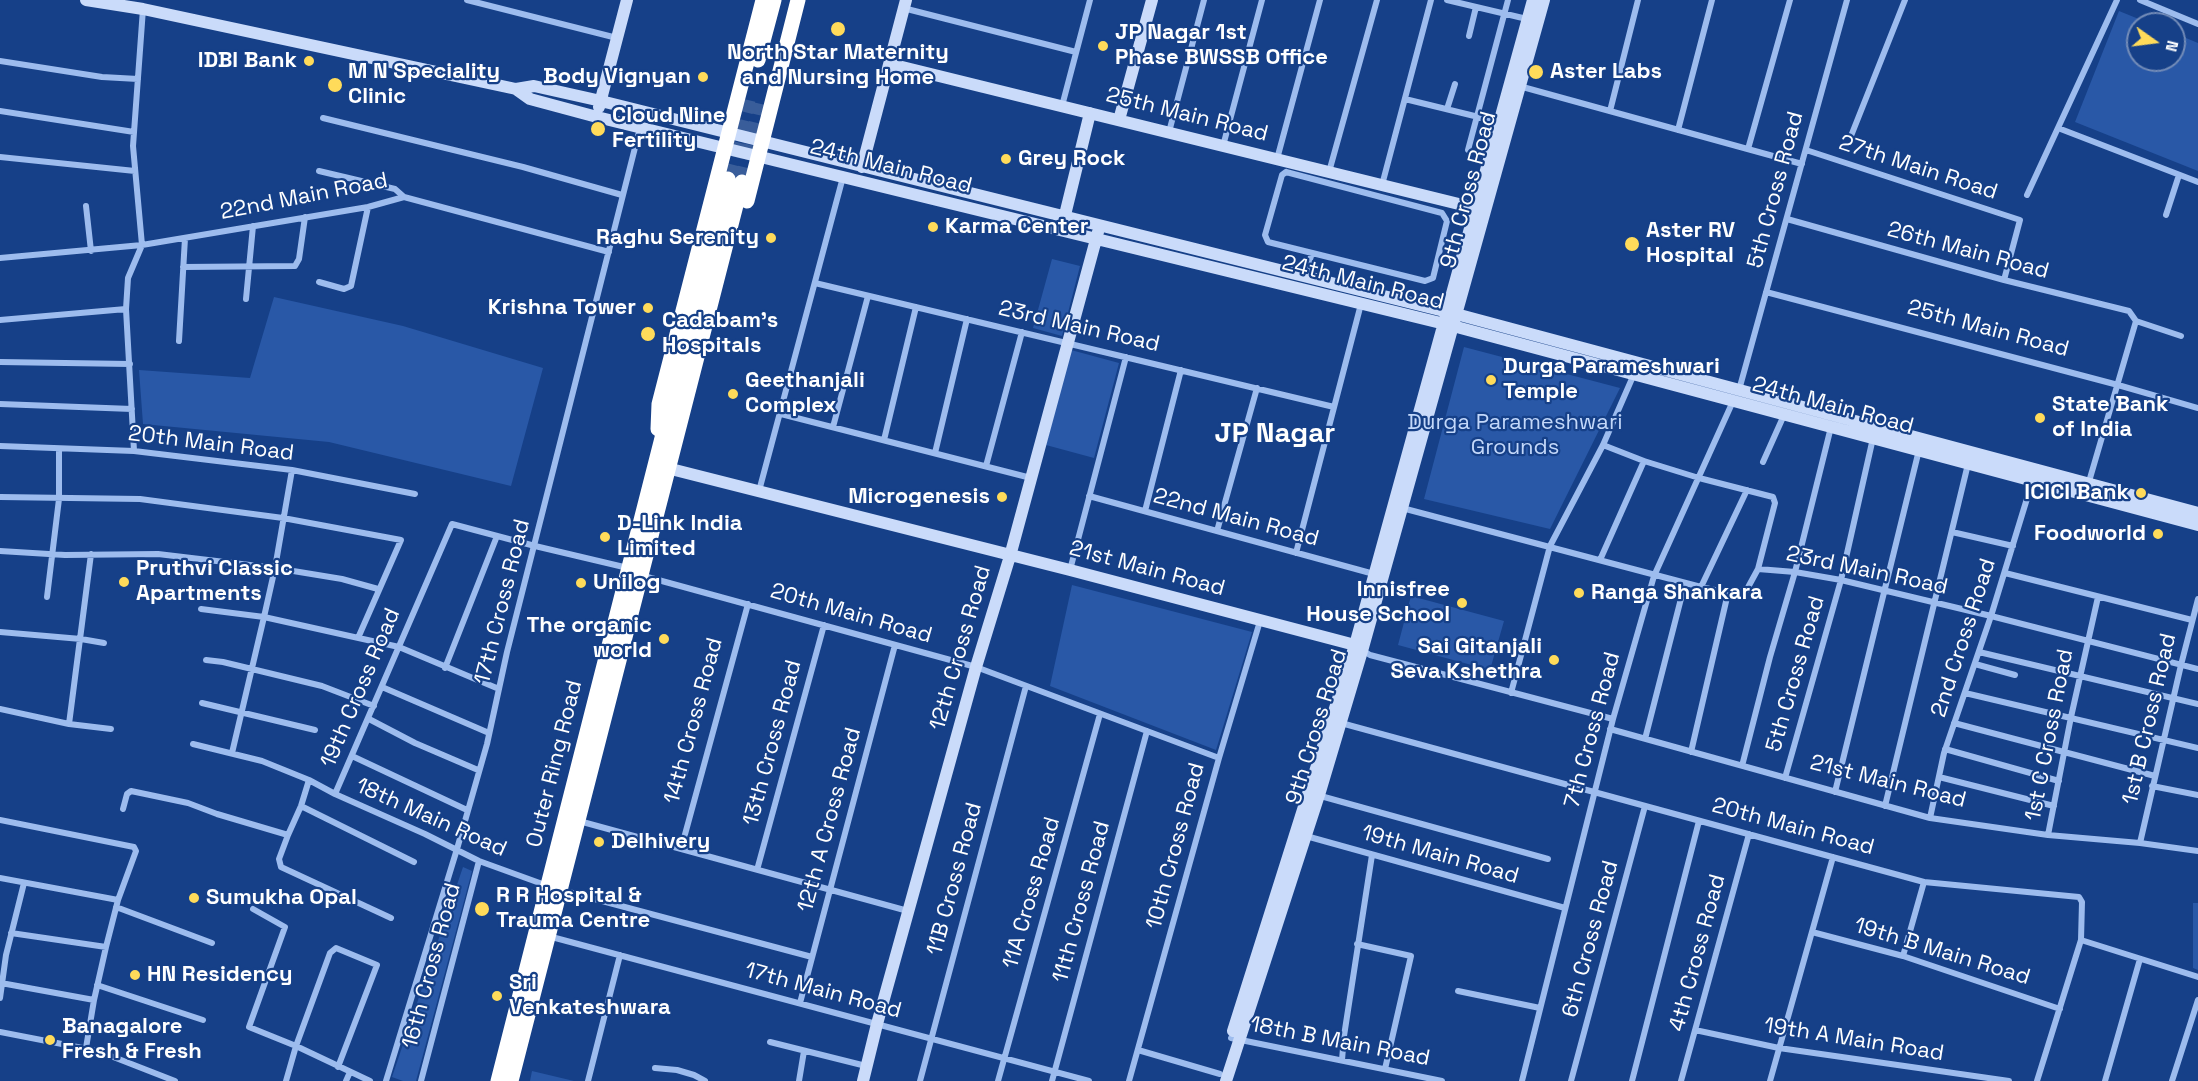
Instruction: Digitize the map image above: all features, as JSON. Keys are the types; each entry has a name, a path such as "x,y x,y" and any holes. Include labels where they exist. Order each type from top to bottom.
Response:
{"highway":[{"path":"664,463 659,404 763,0"},
{"path":"774,0 754,102 788,0"},
{"path":"664,463 683,444 798,0"},
{"path":"664,463 735,180"},
{"name":"Outer Ring Road","path":"498,1081 554,888 664,463"},
{"name":"Outer Ring Road","path":"511,1081 548,936 554,888 577,821 634,572"}],"main road":[{"name":"24th Main Road","path":"86,0 128,4 516,89 534,86 601,101 760,149 843,177 1361,304 1449,319 2086,489 2198,525"},
{"path":"597,117 627,0"},
{"path":"1119,120 1152,0"},
{"name":"9th Cross Road","path":"1221,1079 1306,836 1314,794 1341,723 1374,574 1449,319 1514,85 1533,0"},
{"name":"9th Cross Road","path":"1235,1039 1314,794 1402,508 1475,208 1499,122 1544,0"},
{"path":"862,167 905,4"},
{"name":"25th Main Road","path":"890,64 1382,185 1395,195 1475,208"},
{"name":"24th Main Road","path":"516,89 530,99 597,117 640,127 727,140"},
{"path":"1061,230 1090,113"},
{"name":"24th Main Road","path":"760,149 862,167 1305,277 1634,374 1736,395 1784,415 1968,464 2034,475"},
{"name":"12th Cross Road","path":"863,1081 908,911 1010,556 1100,226"},
{"name":"21st Main Road","path":"664,463 1359,648"},
{"name":"24th Main Road","path":"2086,489 2198,513"}],"street":[{"path":"467,0 617,38"},
{"path":"1062,106 1090,0"},
{"path":"1169,132 1204,0"},
{"path":"1223,146 1262,0"},
{"path":"1277,159 1320,0"},
{"path":"1329,172 1377,0"},
{"path":"1382,185 1431,0"},
{"path":"1448,0 1527,19"},
{"path":"1468,150 1508,0"},
{"path":"1610,111 1638,0"},
{"path":"1678,130 1712,0"},
{"path":"1748,149 1790,0"},
{"name":"5th Cross Road","path":"1736,395 1847,0"},
{"path":"1851,136 1905,0"},
{"path":"2027,195 2117,0"},
{"path":"2140,0 2198,24"},
{"path":"905,4 1076,52"},
{"path":"1469,36 1476,8"},
{"path":"134,451 126,309 128,278 142,245 134,132 143,9"},
{"path":"0,61 102,77 138,79"},
{"path":"1447,109 1455,84"},
{"path":"1514,85 1802,164"},
{"path":"1405,99 1499,122"},
{"path":"0,111 134,132"},
{"path":"323,118 524,167 622,195"},
{"name":"17th Cross Road","path":"386,1081 457,849 489,733 640,127"},
{"path":"2058,128 2198,182"},
{"name":"27th Main Road","path":"1806,150 2020,220 2004,280"},
{"path":"0,157 135,171"},
{"path":"319,171 395,189 404,197"},
{"path":"1284,173 1395,195 1446,216 1447,221 1433,278 1425,281 1312,253 1266,240 1265,235 1284,173"},
{"path":"2166,215 2179,175"},
{"path":"759,490 843,177"},
{"name":"22nd Main Road","path":"0,258 142,245 368,207 404,197 609,252"},
{"path":"86,206 91,251"},
{"path":"318,282 344,289 351,286 368,207"},
{"path":"183,267 296,266 305,217"},
{"name":"26th Main Road","path":"1786,219 2004,280 2129,311 2136,321 2181,336"},
{"path":"246,299 253,226"},
{"path":"179,341 185,238"},
{"path":"1305,277 1312,253"},
{"name":"23rd Main Road","path":"815,283 1334,407"},
{"name":"25th Main Road","path":"1766,292 2198,408"},
{"path":"833,428 868,296"},
{"path":"1296,553 1361,304"},
{"path":"884,440 916,307"},
{"path":"0,320 126,309"},
{"path":"935,453 967,319"},
{"path":"2086,489 2136,321"},
{"path":"986,466 1022,332"},
{"path":"1070,570 1126,357"},
{"path":"0,362 130,364"},
{"path":"1145,511 1181,370"},
{"path":"1510,693 1550,546 1603,444 1634,374"},
{"path":"1216,531 1257,388"},
{"name":"7th Cross Road","path":"1522,1081 1610,729 1654,576 1736,395"},
{"path":"0,404 132,408"},
{"path":"781,414 1031,478"},
{"path":"1763,462 1784,415"},
{"path":"1742,766 1832,427"},
{"name":"5th Cross Road","path":"1785,778 1841,580 1873,438"},
{"path":"1603,444 1644,462 1773,497 1775,503 1758,569"},
{"name":"20th Main Road","path":"0,446 134,451 292,470 415,495"},
{"path":"47,597 54,554 59,449"},
{"path":"1835,792 1919,450"},
{"path":"1600,560 1644,462"},
{"path":"1885,806 1968,464"},
{"path":"232,753 275,568 292,470"},
{"name":"2nd Cross Road","path":"1930,819 1945,749 2005,573 2034,475"},
{"path":"1701,587 1747,490"},
{"name":"22nd Main Road","path":"1089,496 1374,574"},
{"path":"0,497 140,500 283,518 401,540 358,638"},
{"path":"1402,508 1550,546 1654,576 1728,593 1691,752"},
{"name":"20th Main Road","path":"452,524 634,572 976,668 1219,758"},
{"name":"19th Cross Road","path":"194,744 262,761 309,780 335,794 452,524"},
{"path":"1952,532 2013,546"},
{"path":"446,668 497,536"},
{"path":"0,551 54,554 158,554 275,568 342,579 378,589"},
{"path":"69,724 91,554"},
{"name":"23rd Main Road","path":"1728,593 1746,591 1758,569 1795,572 1841,580 1934,602 2198,669"},
{"path":"2005,573 2192,620"},
{"path":"1645,739 1685,583"},
{"name":"1st C Cross Road","path":"2048,835 2098,597"},
{"name":"1st B Cross Road","path":"2140,843 2173,698 2198,602"},
{"name":"14th Cross Road","path":"681,849 748,604"},
{"path":"201,609 264,617 399,647 499,689"},
{"name":"10th Cross Road","path":"1129,1081 1219,758 1260,621"},
{"name":"13th Cross Road","path":"757,870 824,625"},
{"path":"0,632 104,643"},
{"name":"12th A Cross Road","path":"800,1004 895,645"},
{"name":"21st Main Road","path":"1359,648 1370,655 1613,719"},
{"path":"1979,652 2198,704"},
{"path":"206,660 322,686 374,706"},
{"path":"1974,664 2015,675"},
{"name":"11B Cross Road","path":"920,1081 1026,686"},
{"path":"382,687 489,733"},
{"path":"1965,693 2198,748"},
{"path":"202,703 315,730"},
{"path":"0,710 69,724 111,729"},
{"name":"11A Cross Road","path":"998,1081 1100,714"},
{"path":"369,719 415,743 478,770"},
{"name":"20th Main Road","path":"1341,723 1924,882 2079,897 2082,902 2081,940"},
{"path":"1954,723 2155,776"},
{"name":"21st Main Road","path":"1610,729 1930,819 2048,835 2140,843 2198,851"},
{"name":"11th Cross Road","path":"1052,1081 1147,731"},
{"path":"1945,749 2058,781"},
{"path":"352,756 466,810"},
{"path":"1939,777 2054,806"},
{"path":"309,780 279,859 281,867 391,918"},
{"path":"2152,786 2198,795"},
{"path":"123,809 127,794 131,791 188,803 288,835"},
{"name":"18th Main Road","path":"335,794 479,861 554,888 812,957"},
{"path":"1314,794 1548,859"},
{"path":"301,806 414,862"},
{"name":"6th Cross Road","path":"1571,1081 1645,806"},
{"path":"0,820 134,847 136,851 117,904 106,947 86,1048"},
{"path":"577,821 908,911"},
{"path":"1632,1081 1700,821"},
{"name":"4th Cross Road","path":"1681,1081 1749,834"},
{"name":"19th Main Road","path":"1306,836 1565,908"},
{"path":"1342,1060 1357,944 1372,855"},
{"path":"1770,1081 1833,857"},
{"name":"16th Cross Road","path":"421,1081 479,861"},
{"path":"0,878 117,904 212,943"},
{"path":"1903,956 1924,882"},
{"path":"0,998 3,954 24,883"},
{"path":"253,909 285,927 249,1027 296,1046 370,1081"},
{"name":"19th B Main Road","path":"1812,932 1903,956 2060,1009"},
{"path":"11,933 106,947"},
{"name":"17th Main Road","path":"548,936 1089,1081"},
{"path":"2037,1081 2081,940 2198,977"},
{"path":"1357,944 1411,956 1385,1069"},
{"path":"286,1081 296,1046 332,949 336,948 377,965 338,1067"},
{"path":"588,1081 620,955"},
{"path":"2105,1081 2140,959"},
{"path":"1,983 94,1000"},
{"path":"97,985 203,1020"},
{"path":"1458,991 1540,1008"},
{"path":"2172,1081 2198,1000"},
{"name":"19th A Main Road","path":"1695,1030 1779,1048 2009,1081"},
{"path":"0,1032 86,1048 175,1081"},
{"name":"18th B Main Road","path":"1235,1039 1442,1081"},
{"path":"770,1042 866,1066"},
{"path":"1138,1050 1221,1079"},
{"path":"799,1081 804,1051"},
{"path":"655,1068 677,1070 705,1081"},
{"path":"346,1081 350,1072"}],"green space":[{"path":"2119,11 2126,14 2126,72 2186,72 2186,38 2198,43 2198,171 2075,122"},
{"path":"1052,259 1080,266 1062,336 1033,328"},
{"path":"274,297 403,326 543,368 511,486 329,442 143,424 139,370 250,378"},
{"name":"Durga Parameshwari Grounds","path":"1464,347 1620,388 1550,529 1424,499"},
{"path":"1071,350 1119,363 1094,458 1046,445"},
{"path":"1072,585 1252,632 1216,750 1050,686"},
{"path":"1411,596 1504,621 1490,670 1398,645"},
{"path":"463,867 472,871 416,1081 403,1081 392,1077"},
{"path":"2193,903 2198,903 2198,970 2193,968"},
{"path":"532,1071 574,1081 530,1081"}],"tunnel":[{"path":"728,179 748,100"},
{"path":"742,182 761,104"}],"place":[{"name":"North Star Maternity and Nursing Home","path":"838,29"},
{"name":"JP Nagar 1st Phase BWSSB Office","path":"1103,46"},
{"name":"IDBI Bank","path":"309,61"},
{"name":"Aster Labs","path":"1536,72"},
{"name":"Body Vignyan","path":"703,77"},
{"name":"M N Speciality Clinic","path":"335,85"},
{"name":"Cloud Nine Fertility","path":"598,129"},
{"name":"Grey Rock","path":"1006,159"},
{"name":"Karma Center","path":"933,227"},
{"name":"Raghu Serenity","path":"771,238"},
{"name":"Aster RV Hospital","path":"1632,244"},
{"name":"Krishna Tower","path":"648,308"},
{"name":"Cadabam's Hospitals","path":"648,334"},
{"name":"Durga Parameshwari Temple","path":"1491,380"},
{"name":"Geethanjali Complex","path":"733,394"},
{"name":"State Bank of India","path":"2040,418"},
{"name":"ICICI Bank","path":"2141,493"},
{"name":"Microgenesis","path":"1002,497"},
{"name":"Foodworld","path":"2158,534"},
{"name":"D-Link India Limited","path":"605,537"},
{"name":"Pruthvi Classic Apartments","path":"124,582"},
{"name":"Unilog","path":"581,583"},
{"name":"Ranga Shankara","path":"1579,593"},
{"name":"Innisfree House School","path":"1462,603"},
{"name":"The organic world","path":"664,639"},
{"name":"Sai Gitanjali Seva Kshethra","path":"1554,660"},
{"name":"Delhivery","path":"599,842"},
{"name":"Sumukha Opal","path":"194,898"},
{"name":"R R Hospital & Trauma Centre","path":"482,909"},
{"name":"HN Residency","path":"135,975"},
{"name":"Sri Venkateshwara","path":"497,996"},
{"name":"Banagalore Fresh & Fresh","path":"50,1040"}],"district":[{"name":"JP Nagar","path":"1275,434"}]}
